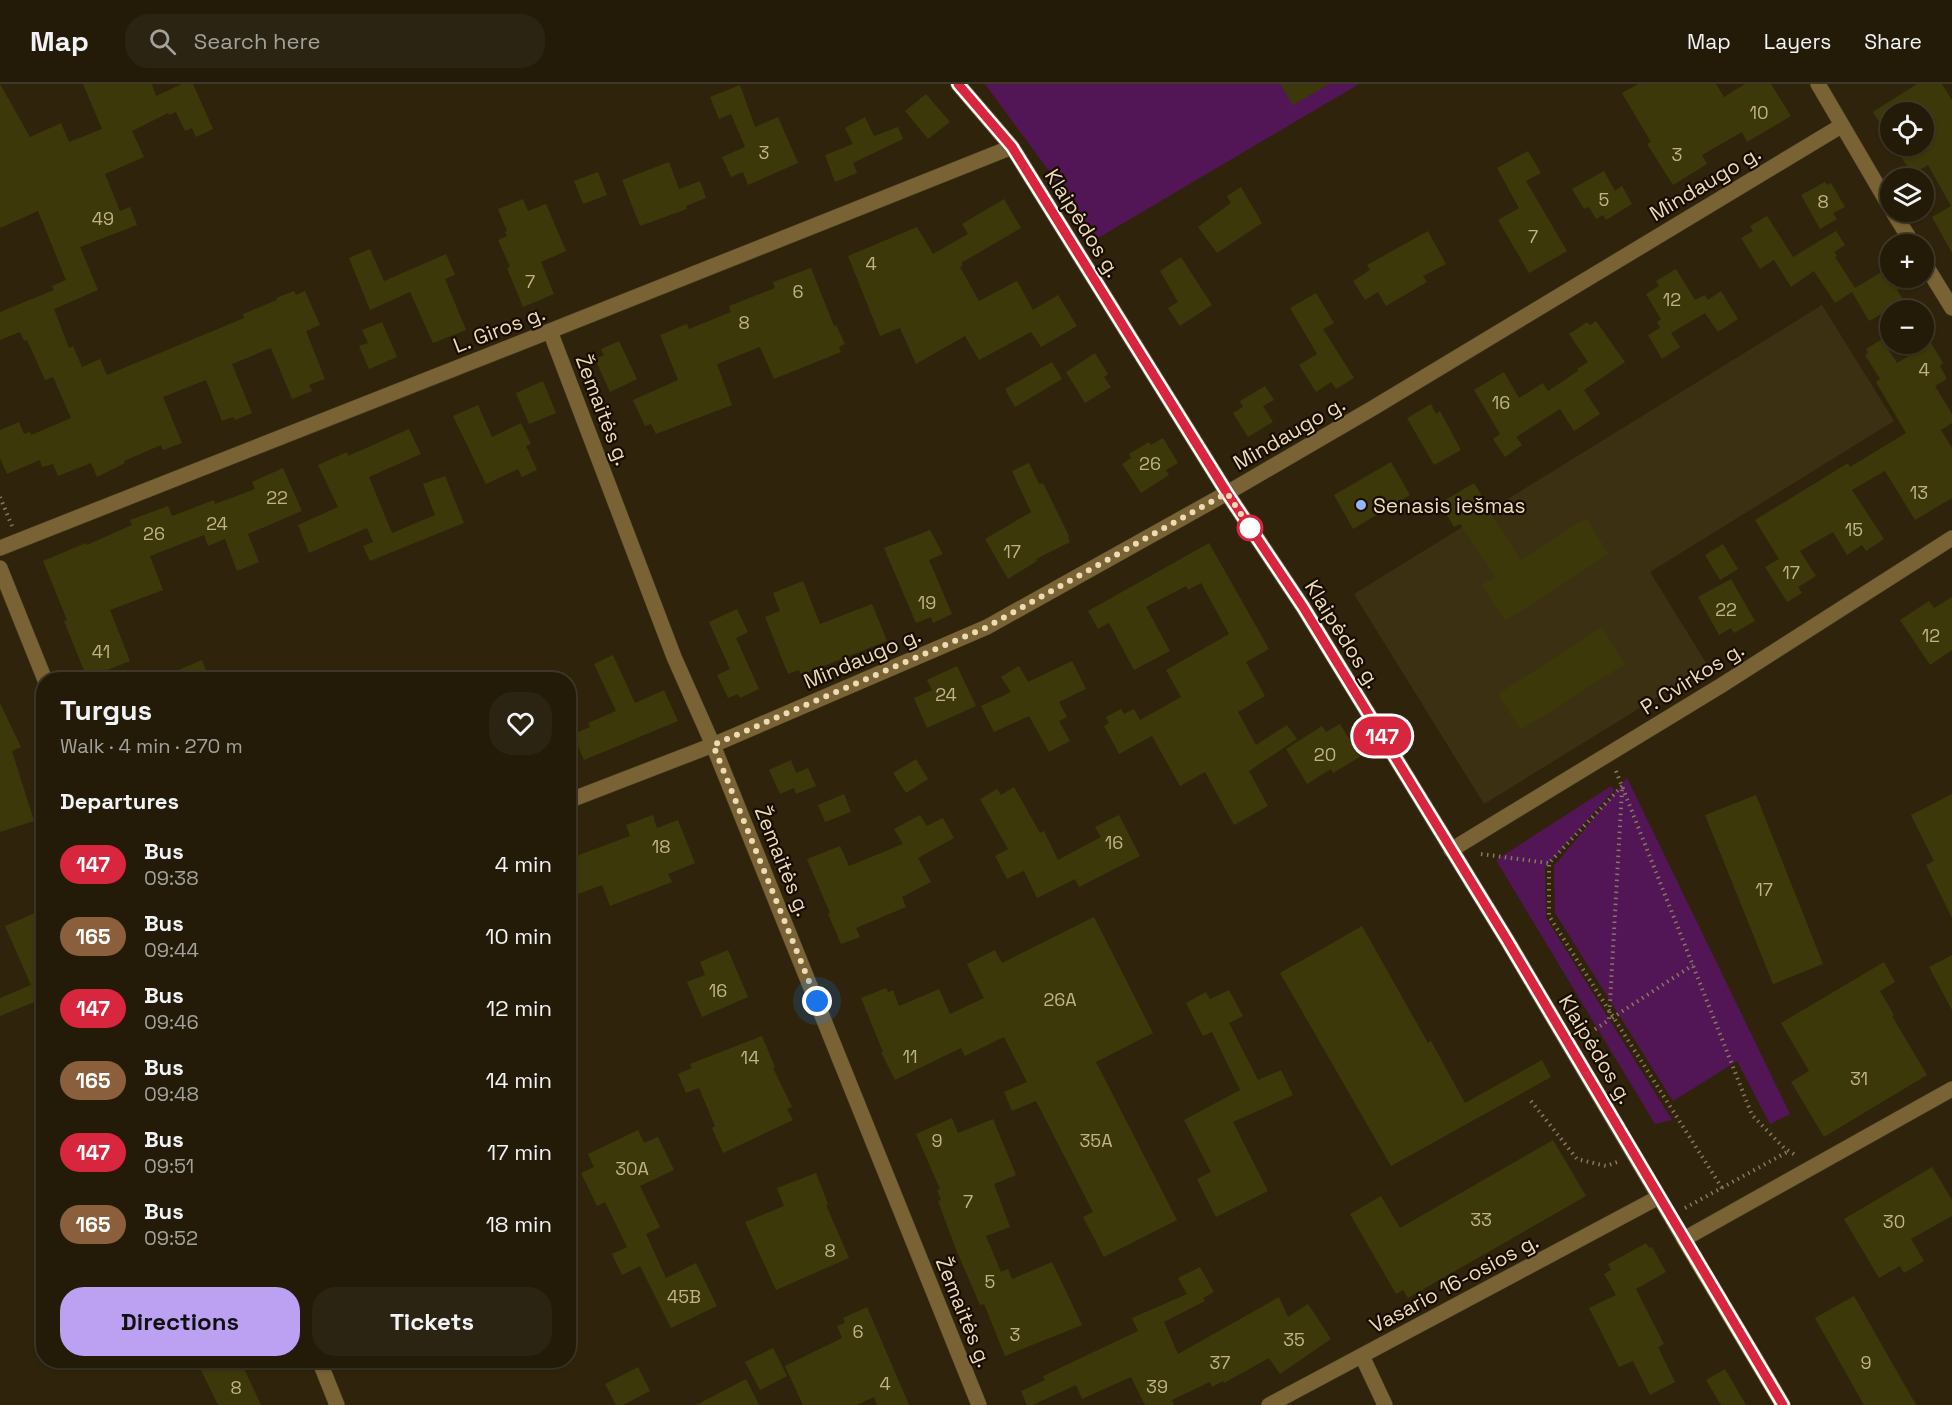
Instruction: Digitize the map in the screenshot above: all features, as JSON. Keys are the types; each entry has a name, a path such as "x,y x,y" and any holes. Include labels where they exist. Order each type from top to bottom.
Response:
{"street":[{"name":"Klaipėdos g.","path":"958,84 1012,147 1227,493 1303,607 1570,1046 1783,1405"},
{"path":"1818,84 1880,190"},
{"name":"Mindaugo g.","path":"576,798 713,745 987,627 1227,493 1373,408 1841,126"},
{"name":"L. Giros g.","path":"0,548 1012,147"},
{"path":"1934,279 1952,308"},
{"name":"Žemaitės g.","path":"550,331 674,657 713,745 978,1405"},
{"name":"P. Cvirkos g.","path":"1451,850 1722,685 1952,538"},
{"path":"0,568 42,672"},
{"path":"1684,1239 1952,1089"},
{"name":"Vasario 16-osios g.","path":"1269,1405 1659,1197"},
{"path":"1362,1356 1385,1405"},
{"path":"322,1368 337,1405"}],"path":[{"path":"0,497 18,541"},
{"path":"1609,754 1752,1115 1784,1148 1814,1167"},
{"path":"1622,786 1549,863 1549,916 1609,1011 1611,1018 1722,1188"},
{"path":"1609,1011 1622,786"},
{"path":"1451,850 1549,863"},
{"path":"1570,1046 1693,965"},
{"path":"1531,1101 1577,1159 1606,1166 1634,1154"},
{"path":"1670,1216 1790,1151"}],"shaded area":[{"path":"985,84 1359,84 1098,238"},
{"path":"1822,305 1894,421 1650,572 1708,666 1484,804 1354,594"},
{"path":"1627,778 1790,1114 1770,1124 1737,1061 1673,1101 1555,913 1554,866"},
{"path":"1611,786 1614,790 1545,868 1546,918 1672,1120 1655,1124 1496,860"}],"building":[{"path":"0,84 30,137 61,123 69,142 102,129 83,84 152,84 156,96 182,84 193,84 213,129 196,137 192,128 185,131 176,112 169,115 168,113 132,131 144,157 105,174 120,211 130,207 137,225 80,247 98,290 54,309 69,348 73,346 82,367 100,359 107,375 244,318 243,314 277,300 276,298 294,291 296,295 305,291 320,325 306,331 325,379 309,385 312,391 292,399 271,348 232,364 252,413 235,420 233,417 222,421 206,380 163,397 182,443 163,450 161,445 124,461 125,463 97,477 91,463 58,476 53,464 42,467 40,460 7,474 0,458 0,430 19,422 24,434 30,432 31,435 71,418 53,377 45,380 27,340 24,341 20,332 0,340 0,312 54,290 52,286 66,280 38,211 0,228"},
{"path":"1280,84 1329,84 1293,105"},
{"path":"1638,84 1716,84 1724,97 1745,84 1771,84 1791,116 1747,142 1742,132 1702,155 1707,164 1673,185 1647,144 1651,142 1622,93"},
{"path":"1917,84 1942,84 1952,100 1952,253 1934,221 1934,216 1951,206 1934,176 1934,168 1930,168 1928,165 1923,168 1908,168 1900,156 1934,156 1934,102 1889,102"},
{"path":"740,85 755,127 778,117 798,163 748,185 743,172 731,177 722,157 745,147 731,114 719,119 710,97"},
{"path":"926,94 950,122 928,139 905,111"},
{"path":"1880,108 1880,123 1873,112"},
{"path":"865,117 874,136 898,127 903,139 853,163 857,173 835,182 825,155 853,144 845,128"},
{"path":"1528,151 1541,173 1526,181 1567,251 1529,273 1498,220 1519,208 1497,168"},
{"path":"669,162 679,189 700,181 706,198 686,206 687,209 640,226 622,180"},
{"path":"1604,171 1615,191 1622,186 1632,204 1606,220 1603,215 1596,219 1589,207 1584,209 1572,189"},
{"path":"598,172 607,195 583,204 574,181"},
{"path":"1825,182 1827,185 1831,183 1845,207 1833,213 1837,219 1820,229 1801,195"},
{"path":"1241,187 1262,223 1217,253 1198,227 1231,203 1227,196"},
{"path":"523,199 528,211 546,204 566,251 541,262 554,294 523,307 507,268 510,267 498,240 507,236 505,232 507,231 498,209"},
{"path":"1004,199 1021,228 961,263 963,265 960,267 979,301 1017,281 1033,310 1058,295 1077,326 1041,347 1031,332 979,360 965,336 916,364 900,328 880,336 848,256 917,227 933,254 968,234 962,224"},
{"path":"1767,216 1793,257 1836,231 1845,245 1834,252 1837,256 1835,257 1855,288 1880,273 1880,288 1900,288 1897,290 1903,300 1880,300 1880,315 1869,321 1852,292 1835,303 1814,271 1791,287 1774,260 1760,269 1741,238 1753,231 1750,226"},
{"path":"1428,231 1446,264 1423,276 1427,282 1386,306 1378,292 1365,300 1353,281 1370,270 1367,265"},
{"path":"370,249 384,281 446,254 455,275 445,279 466,330 433,343 410,292 370,310 349,258"},
{"path":"1181,257 1212,305 1180,326 1168,308 1178,302 1160,271"},
{"path":"811,268 834,326 836,325 845,344 839,347 841,352 774,379 760,347 717,364 732,405 656,434 651,424 645,426 633,400 678,380 660,335 687,324 689,329 731,312 729,306 775,288 773,282"},
{"path":"1676,269 1695,300 1705,295 1708,300 1721,291 1738,319 1718,332 1705,313 1671,333 1680,347 1662,359 1648,335 1660,328 1657,322 1661,319 1646,294 1659,286 1656,281"},
{"path":"1316,293 1334,323 1323,329 1354,378 1336,389 1331,382 1316,392 1299,365 1317,354 1290,308"},
{"path":"1596,321 1625,362 1584,390 1600,414 1574,431 1560,409 1516,437 1522,445 1505,457 1493,439 1500,434 1474,390 1504,372 1519,398 1543,383 1548,391 1588,362 1569,334 1587,322 1590,325"},
{"path":"382,322 397,357 369,369 359,346 368,343 362,330"},
{"path":"1880,340 1880,354 1891,354 1897,363 1912,354 1934,354 1934,348 1943,363 1940,366 1947,379 1935,386 1952,414 1952,423 1941,430 1952,448 1952,498 1915,520 1885,471 1852,490 1884,539 1866,551 1862,545 1847,555 1833,532 1800,551 1816,576 1798,587 1802,593 1787,602 1765,567 1779,559 1755,520 1848,463 1850,467 1906,433 1876,382 1880,379 1865,355 1868,353 1866,349"},
{"path":"619,341 637,379 610,392 595,359 604,355 601,349"},
{"path":"1095,353 1108,374 1104,377 1111,387 1085,403 1066,372"},
{"path":"1052,362 1062,379 1015,407 1005,389"},
{"path":"543,381 556,413 529,424 516,393"},
{"path":"1265,386 1274,400 1263,406 1273,422 1248,437 1233,413 1243,407 1240,401"},
{"path":"1431,404 1436,414 1440,411 1461,450 1434,465 1407,418"},
{"path":"478,405 492,437 521,423 531,444 526,446 537,470 522,477 518,469 486,484 453,416"},
{"path":"409,429 421,454 369,477 392,533 435,515 423,484 445,476 464,523 370,561 363,546 373,542 367,528 309,553 298,525 338,507 318,465 347,452 348,456"},
{"path":"1163,438 1178,463 1166,470 1169,475 1141,493 1122,464 1131,458 1129,454 1149,442 1151,445"},
{"path":"1391,462 1410,495 1353,529 1334,495"},
{"path":"1029,463 1039,484 1043,483 1070,542 1036,559 1037,561 1008,579 985,539 1031,512 1012,471"},
{"path":"283,468 302,511 248,534 259,562 237,571 225,539 208,546 204,535 150,556 163,590 110,610 130,661 102,672 85,672 43,561 86,543 87,545 132,525 130,520 168,506 172,516 214,500 215,504 255,489 252,482"},
{"path":"1474,483 1489,507 1487,508 1521,560 1586,518 1609,554 1505,621 1482,585 1495,577 1460,524 1454,527 1440,503"},
{"path":"930,530 943,554 929,560 952,614 933,623 931,617 916,623 884,548"},
{"path":"1209,543 1269,649 1246,662 1265,696 1238,712 1256,745 1287,725 1297,739 1249,771 1268,806 1234,825 1205,772 1180,786 1152,736 1119,754 1104,726 1109,723 1106,717 1121,709 1124,714 1134,709 1140,720 1181,697 1166,670 1229,634 1201,583 1188,590 1186,586 1146,607 1170,651 1134,670 1109,623 1098,629 1088,611"},
{"path":"1723,544 1738,569 1720,580 1705,555"},
{"path":"1731,579 1755,621 1734,633 1731,628 1719,635 1698,597"},
{"path":"803,581 820,624 872,604 887,641 801,675 799,670 788,674 765,617 780,611 773,593"},
{"path":"1952,597 1952,650 1930,665 1900,620 1929,601 1934,608"},
{"path":"737,609 748,632 736,638 759,689 740,698 738,694 728,698 717,675 730,669 709,622"},
{"path":"1602,627 1625,664 1521,730 1498,694"},
{"path":"613,655 635,703 664,690 678,721 584,760 576,741 576,733 590,727 588,723 616,711 594,664"},
{"path":"202,660 206,672 174,672"},
{"path":"1072,661 1086,689 1059,702 1067,717 1059,721 1070,741 1049,752 1029,716 994,732 981,706 1011,692 1001,677 1019,666 1028,682"},
{"path":"957,666 976,706 927,728 914,698 932,690 927,680"},
{"path":"0,703 21,747 12,751 34,821 0,832"},
{"path":"1340,724 1360,757 1333,773 1331,769 1307,784 1286,749 1322,726 1326,732"},
{"path":"916,759 928,779 906,793 893,773"},
{"path":"791,760 796,773 808,768 816,786 796,794 794,788 780,794 769,770"},
{"path":"1014,787 1040,833 1044,831 1058,860 1101,837 1095,827 1119,815 1140,856 1079,887 1075,879 1037,898 1024,871 1007,879 995,856 1008,849 980,799 997,789 1001,795"},
{"path":"844,794 851,812 825,822 818,805"},
{"path":"1952,794 1952,918 1926,865 1934,861 1911,815"},
{"path":"1756,795 1823,964 1773,984 1705,815"},
{"path":"653,815 657,828 678,820 695,863 668,874 672,882 610,906 602,885 576,895 576,856 630,836 626,825"},
{"path":"920,815 927,826 943,818 954,838 918,858 931,882 902,897 906,907 856,928 860,937 841,944 807,859 840,846 849,866 903,844 894,829"},
{"path":"36,912 36,1001 0,1016 0,998 31,985 5,926"},
{"path":"1094,917 1153,1033 1096,1062 1177,1220 1104,1257 1083,1217 1093,1212 1036,1101 1012,1111 1004,1092 1027,1082 1004,1037 965,1056 961,1048 895,1080 881,1052 883,1052 861,998 886,988 888,992 893,990 899,1006 939,989 950,1014 984,998 967,964 995,950 1002,963"},
{"path":"1362,926 1428,1043 1431,1041 1465,1103 1542,1060 1551,1077 1391,1166 1280,973"},
{"path":"728,950 748,997 702,1017 687,982 705,975 700,962"},
{"path":"1952,955 1952,1010 1929,967"},
{"path":"1884,962 1895,982 1880,991 1927,1075 1824,1137 1791,1082 1809,1071 1781,1023"},
{"path":"1229,990 1243,1016 1229,1023 1258,1080 1281,1070 1293,1095 1233,1122 1268,1191 1216,1217 1197,1179 1211,1172 1184,1120 1240,1090 1212,1032 1203,1036 1186,1003 1206,992 1210,999"},
{"path":"762,1036 775,1067 773,1068 792,1107 787,1109 793,1120 723,1153 712,1128 715,1126 699,1088 686,1093 678,1074 692,1068 690,1064"},
{"path":"952,1118 958,1133 993,1119 1016,1175 994,1184 1010,1227 986,1236 1001,1272 1008,1269 1012,1279 1052,1262 1082,1325 1005,1356 984,1304 980,1305 955,1247 938,1201 941,1200 937,1190 940,1189 916,1134"},
{"path":"638,1130 644,1143 658,1137 674,1170 640,1186 660,1227 646,1234 666,1278 696,1263 717,1306 671,1328 640,1266 622,1275 612,1254 627,1247 605,1202 597,1206 581,1173 594,1167 588,1154"},
{"path":"1553,1140 1586,1196 1408,1298 1403,1290 1396,1294 1350,1214 1381,1196 1400,1228"},
{"path":"1932,1167 1952,1200 1952,1216 1911,1239 1924,1261 1904,1273 1900,1266 1879,1278 1844,1219"},
{"path":"816,1173 828,1204 826,1205 849,1258 776,1290 745,1222 784,1206 777,1188"},
{"path":"1646,1243 1649,1248 1652,1247 1666,1272 1636,1289 1664,1344 1658,1347 1675,1382 1650,1395 1633,1361 1619,1367 1589,1308 1616,1295 1604,1274 1611,1270 1608,1264"},
{"path":"1200,1267 1214,1292 1203,1298 1205,1301 1164,1322 1178,1354 1279,1297 1288,1317 1308,1304 1331,1339 1280,1374 1269,1358 1224,1383 1223,1381 1212,1387 1210,1382 1172,1400 1174,1405 1145,1405 1131,1377 1082,1399 1076,1385 1033,1405 1027,1405 1021,1391 1045,1380 1043,1376 1138,1331 1132,1318 1187,1294 1178,1278"},
{"path":"1854,1296 1916,1405 1864,1405 1815,1318"},
{"path":"867,1307 909,1405 877,1405 874,1397 857,1405 803,1405 785,1366 842,1338 837,1326 845,1323 843,1318"},
{"path":"773,1348 787,1376 760,1390 745,1362"},
{"path":"638,1367 650,1391 623,1405 616,1405 605,1384"},
{"path":"200,1368 244,1368 261,1405 218,1405"},
{"path":"1725,1369 1746,1405 1721,1405 1706,1380"},
{"path":"746,1379 759,1405 696,1405"}],"bus line":[{"name":"147","path":"958,84 1012,147 1227,493 1303,607 1507,940 1783,1405"}],"place":[{"name":"Senasis iešmas","path":"1361,505"}],"route":[{"path":"817,1001 713,745 987,627 1227,493 1252,531 1250,528"}]}
